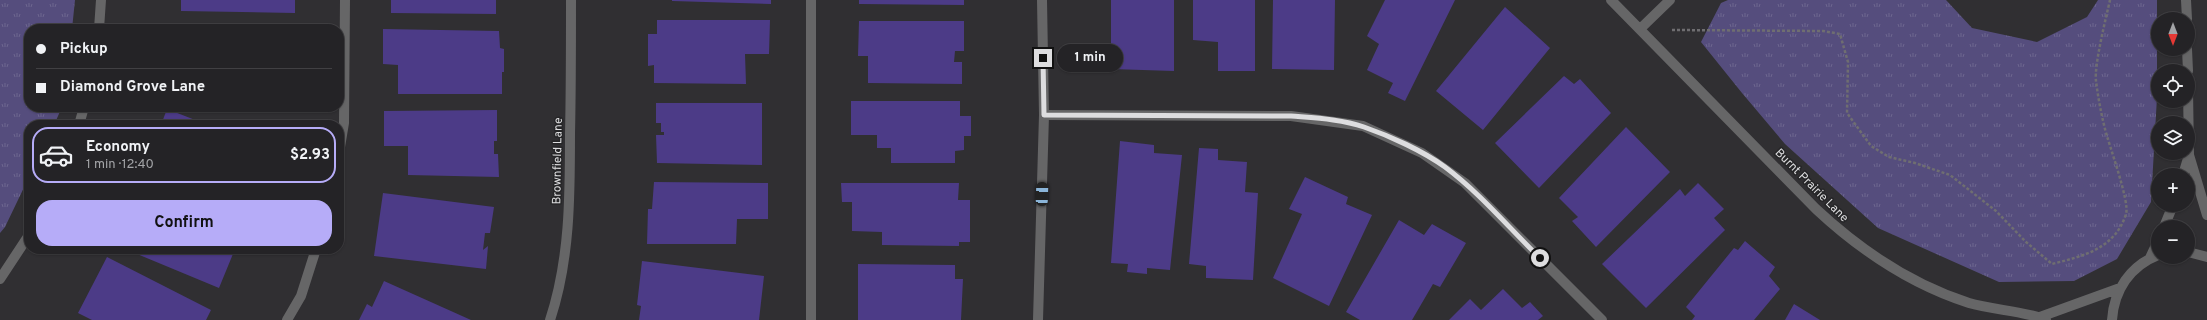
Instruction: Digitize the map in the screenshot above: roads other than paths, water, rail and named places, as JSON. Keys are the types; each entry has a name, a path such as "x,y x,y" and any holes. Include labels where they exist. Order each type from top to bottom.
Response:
{"street":[{"path":"99,24 101,0"},
{"path":"344,123 345,0"},
{"name":"Brownfield Lane","path":"550,320 562,272 568,228 570,184 571,0"},
{"path":"811,0 811,320"},
{"path":"1038,320 1044,115 1042,0"},
{"name":"Burnt Prairie Lane","path":"1611,0 1816,209 1843,234 1872,256 1903,274 1969,303 2043,319 2120,288"},
{"path":"1640,29 1670,0"},
{"path":"2186,0 2187,12"},
{"path":"1044,115 1291,116 1317,118 1363,126 1422,153 1465,183 1602,320"},
{"path":"2190,160 2207,215"},
{"path":"0,279 24,243"},
{"path":"287,320 301,296 314,254"},
{"path":"2195,254 2207,257"},
{"path":"2112,320 2115,299 2120,288 2132,271 2151,259"}]}
